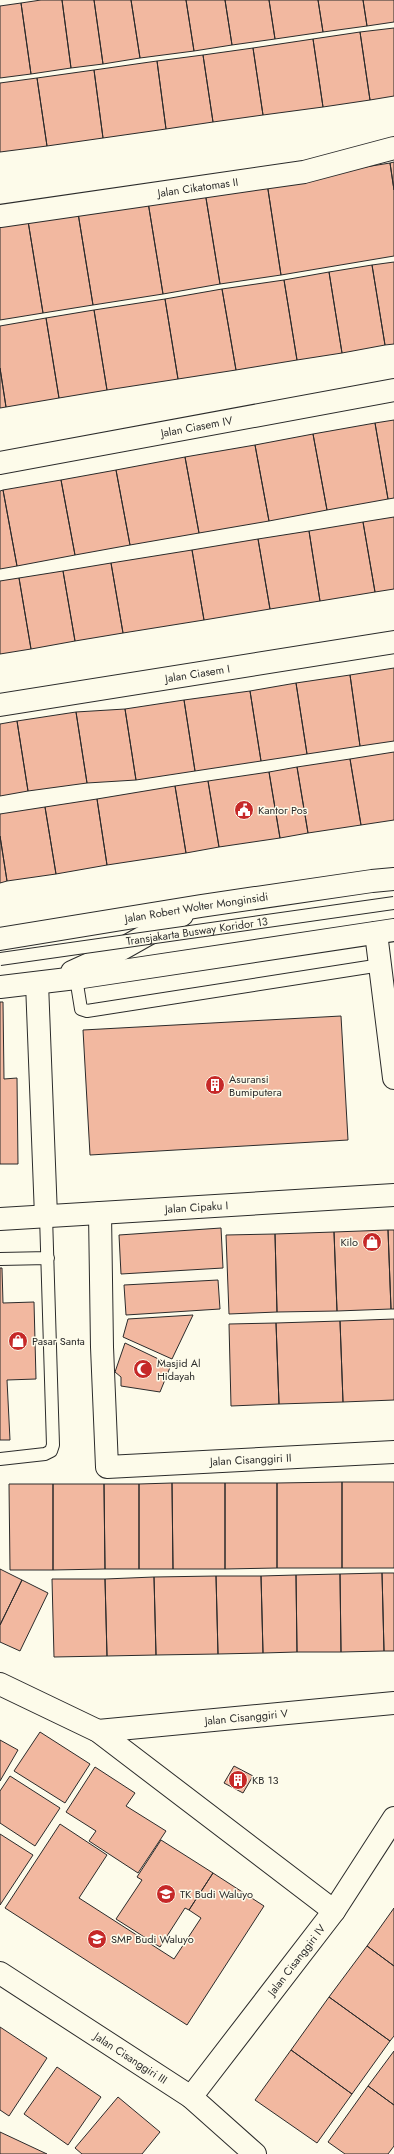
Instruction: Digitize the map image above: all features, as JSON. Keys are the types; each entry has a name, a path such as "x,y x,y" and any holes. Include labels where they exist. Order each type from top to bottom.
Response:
{"street":[{"name":"Jalan Cikatomas II","path":"0,216 304,172 394,148"},
{"name":"Jalan Ciasem IV","path":"0,463 394,390"},
{"name":"Jalan Ciasem I","path":"0,705 394,642"},
{"name":"Jalan Robert Wolter Monginsidi","path":"0,939 201,906 372,880 394,879"},
{"path":"0,981 56,981 120,950 144,935 201,906"},
{"path":"0,987 56,981 385,931 381,965 394,1078"},
{"path":"46,1216 56,981"},
{"name":"Jalan Cipaku I","path":"0,1219 394,1195"},
{"name":"Jalan Cisanggiri II","path":"100,1213 102,1347 107,1467 394,1452"},
{"path":"0,1684 98,1731 334,1911"},
{"name":"Jalan Cisanggiri V","path":"98,1731 394,1703"},
{"name":"Jalan Cisanggiri IV","path":"191,2097 334,1911 394,1818"},
{"name":"Jalan Cisanggiri III","path":"0,1973 191,2097 254,2154"}],"lane":[{"name":"Transjakarta Busway Koridor 13","path":"0,959 394,903"},
{"path":"56,981 81,1009 87,1011 381,965"},
{"path":"0,1459 45,1454 51,1451 53,1444 46,1216"},
{"path":"0,1259 48,1258"}],"building":[{"path":"41,0 62,0 71,68 31,74 21,3"},
{"path":"62,0 94,0 103,64 71,68"},
{"path":"94,0 131,0 140,58 103,64"},
{"path":"131,0 186,0 194,51 140,58"},
{"path":"186,0 225,0 232,45 194,51"},
{"path":"225,0 269,0 275,39 232,45"},
{"path":"269,0 318,0 323,32 275,39"},
{"path":"318,0 363,0 367,26 323,32"},
{"path":"363,0 394,0 394,22 367,26"},
{"path":"21,3 31,74 0,78 0,6"},
{"path":"394,28 394,96 370,100 360,32"},
{"path":"360,32 370,100 323,107 313,39"},
{"path":"313,39 323,107 263,115 253,48"},
{"path":"253,48 263,115 213,122 203,55"},
{"path":"203,55 213,122 166,129 157,61"},
{"path":"157,61 166,129 103,138 94,70"},
{"path":"94,70 103,138 47,146 37,78"},
{"path":"37,78 47,146 0,152 0,83"},
{"path":"394,162 394,190 390,163"},
{"path":"390,163 394,190 394,256 281,275 267,183"},
{"path":"267,183 281,275 220,284 205,192"},
{"path":"205,192 220,284 163,294 148,202"},
{"path":"148,202 163,294 93,305 78,213"},
{"path":"78,213 93,305 43,313 28,221"},
{"path":"28,221 43,313 0,320 0,225"},
{"path":"394,262 394,344 385,345 372,265"},
{"path":"372,265 385,345 342,353 329,272"},
{"path":"329,272 342,353 297,360 284,280"},
{"path":"284,280 297,360 236,370 222,289"},
{"path":"222,289 236,370 178,379 165,299"},
{"path":"165,299 178,379 107,390 94,310"},
{"path":"94,310 107,390 59,398 46,318"},
{"path":"46,318 59,398 6,407 0,368 0,326"},
{"path":"0,368 6,407 0,408"},
{"path":"394,420 394,498 388,499 375,423"},
{"path":"375,423 388,499 327,510 313,434"},
{"path":"313,434 327,510 269,521 255,445"},
{"path":"255,445 269,521 199,533 185,457"},
{"path":"185,457 199,533 130,545 116,470"},
{"path":"116,470 130,545 75,555 61,480"},
{"path":"61,480 75,555 17,566 3,490"},
{"path":"3,490 17,566 0,569 0,491"},
{"path":"394,517 394,589 375,592 363,522"},
{"path":"363,522 375,592 320,601 309,531"},
{"path":"309,531 320,601 270,609 258,539"},
{"path":"258,539 270,609 204,620 192,550"},
{"path":"192,550 204,620 123,633 111,563"},
{"path":"111,563 123,633 75,641 63,571"},
{"path":"63,571 75,641 31,649 19,578"},
{"path":"19,578 31,649 0,654 0,581"},
{"path":"394,668 394,741 360,746 350,675"},
{"path":"350,675 360,746 307,754 296,683"},
{"path":"296,683 307,754 261,761 250,691"},
{"path":"250,691 261,761 195,771 184,700"},
{"path":"184,700 195,771 136,780 125,709"},
{"path":"125,709 136,780 87,783 76,712"},
{"path":"76,712 87,783 28,791 17,721"},
{"path":"17,721 28,791 0,796 0,724"},
{"path":"394,752 394,820 361,825 350,759"},
{"path":"350,759 361,825 308,833 297,767"},
{"path":"297,767 308,833 280,838 269,772"},
{"name":"Kantor Pos","path":"269,772 280,838 219,847 208,781"},
{"path":"208,781 219,847 186,853 175,786"},
{"path":"175,786 186,853 107,865 97,799"},
{"path":"97,799 107,865 56,874 45,807"},
{"path":"45,807 56,874 7,881 0,836 0,814"},
{"path":"0,836 7,881 0,883"},
{"path":"0,1002 3,1002 4,1079 17,1078 18,1164 0,1164"},
{"name":"Asuransi Bumiputera","path":"341,1016 348,1140 90,1155 83,1030"},
{"path":"221,1228 223,1268 121,1274 119,1235"},
{"path":"388,1230 394,1230 394,1309 391,1309"},
{"path":"388,1230 391,1309 337,1311 334,1232"},
{"path":"334,1232 337,1311 277,1312 275,1234"},
{"path":"275,1234 277,1312 229,1314 226,1235"},
{"name":"Pasar Santa","path":"0,1268 2,1268 3,1303 34,1302 36,1379 7,1380 10,1440 0,1440"},
{"path":"218,1280 220,1309 126,1315 124,1285"},
{"path":"193,1315 172,1359 123,1337 128,1319"},
{"path":"394,1319 394,1400 343,1402 340,1321"},
{"path":"340,1321 343,1402 279,1404 276,1323"},
{"path":"276,1323 279,1404 231,1406 229,1324"},
{"name":"Masjid Al Hidayah","path":"125,1343 171,1365 160,1392 121,1386 121,1377 115,1372"},
{"path":"342,1482 342,1568 277,1568 277,1483"},
{"path":"342,1482 394,1482 394,1568 342,1568"},
{"path":"172,1483 173,1569 139,1569 139,1484"},
{"path":"172,1483 225,1483 225,1569 173,1569"},
{"path":"225,1483 277,1483 277,1568 225,1569"},
{"path":"9,1484 53,1484 53,1570 10,1570"},
{"path":"53,1484 104,1484 105,1569 53,1570"},
{"path":"104,1484 139,1484 139,1569 105,1569"},
{"path":"0,1569 22,1580 0,1625"},
{"path":"382,1573 384,1651 341,1652 340,1574"},
{"path":"382,1573 394,1573 394,1651 384,1651"},
{"path":"340,1574 341,1652 297,1652 296,1575"},
{"path":"296,1575 297,1652 263,1653 261,1576"},
{"path":"216,1576 218,1654 156,1655 154,1577"},
{"path":"216,1576 261,1576 263,1653 218,1654"},
{"path":"154,1577 156,1655 107,1656 105,1579"},
{"path":"52,1579 105,1579 107,1656 54,1657"},
{"path":"22,1580 48,1593 20,1651 0,1642 0,1625"},
{"path":"40,1732 90,1764 65,1803 14,1771"},
{"path":"0,1740 18,1750 0,1781"},
{"name":"KB 13","path":"234,1766 253,1776 243,1793 224,1783"},
{"path":"95,1767 135,1793 126,1806 166,1831 138,1873 89,1841 96,1831 66,1812"},
{"path":"10,1776 60,1808 35,1846 0,1823 0,1791"},
{"name":"SMP Budi Waluyo","path":"60,1824 107,1855 79,1898 174,1959 201,1918 189,1910 213,1873 264,1906 187,2025 5,1908"},
{"path":"0,1834 33,1855 0,1905"},
{"name":"TK Budi Waluyo","path":"161,1840 213,1873 189,1910 185,1908 160,1947 116,1919 142,1880 137,1877"},
{"path":"394,1908 394,1966 367,1946"},
{"path":"367,1946 394,1966 394,2036 390,2041 329,1997"},
{"path":"329,1997 390,2041 352,2094 291,2050"},
{"path":"0,2027 47,2058 9,2116 0,2110"},
{"path":"291,2050 352,2094 317,2143 255,2100"},
{"path":"394,2051 394,2105 368,2086"},
{"path":"57,2067 101,2097 68,2145 24,2114"},
{"path":"368,2086 394,2105 394,2146 388,2154 345,2154 328,2142"},
{"path":"118,2097 160,2132 142,2154 82,2154 75,2148"},
{"path":"0,2132 47,2154 0,2154"}],"place":[{"name":"Kantor Pos","path":"244,810"},
{"name":"Asuransi Bumiputera","path":"215,1085"},
{"name":"Kilo","path":"372,1242"},
{"name":"Pasar Santa","path":"18,1341"},
{"name":"Masjid Al Hidayah","path":"143,1369"},
{"name":"KB 13","path":"238,1780"},
{"name":"TK Budi Waluyo","path":"166,1894"},
{"name":"SMP Budi Waluyo","path":"97,1939"}]}
